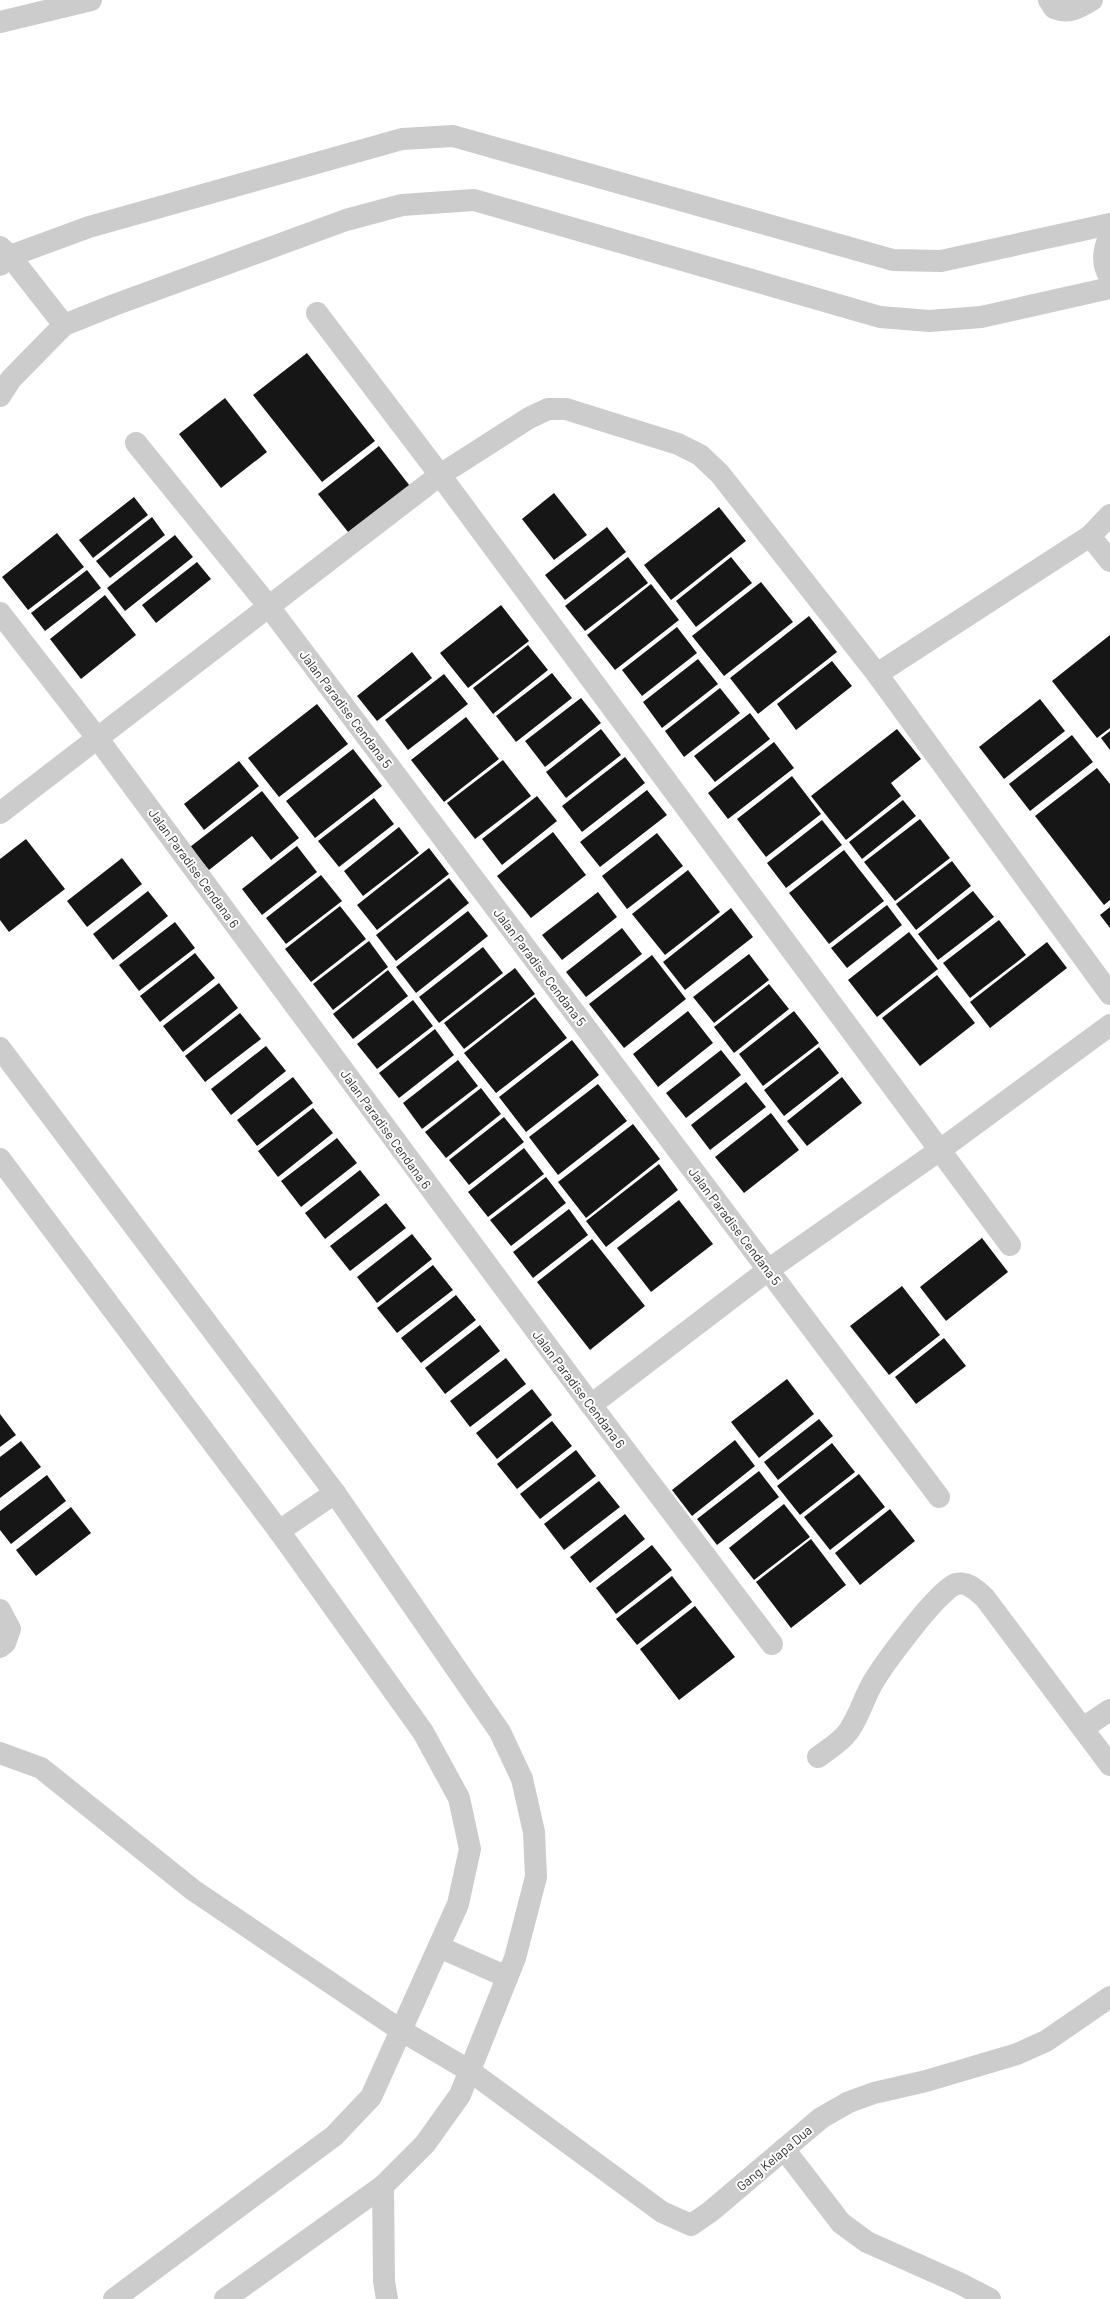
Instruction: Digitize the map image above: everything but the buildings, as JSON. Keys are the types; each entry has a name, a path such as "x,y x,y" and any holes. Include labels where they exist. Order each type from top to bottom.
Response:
{"street":[{"path":"0,22 91,0"},
{"path":"1049,0 1054,8 1068,11 1079,8 1092,0"},
{"path":"64,325 3,256 89,227 402,139 453,136 893,260 941,261 1110,224"},
{"path":"0,396 11,379 64,325 114,305 346,220 402,205 474,200 880,317 929,321 981,317 1110,288"},
{"path":"1110,235 1105,246 1104,260 1110,277"},
{"path":"317,313 440,475 1010,1245"},
{"path":"0,813 270,608 440,475 529,418 548,409 566,409 678,444 700,455 720,474 877,674 1110,994"},
{"name":"Jalan Paradise Cendana 5","path":"136,443 270,608 939,1496"},
{"path":"877,674 1090,536 1110,515"},
{"path":"1090,536 1110,561"},
{"name":"Jalan Paradise Cendana 6","path":"0,613 98,739 591,1405 772,1644"},
{"path":"591,1405 768,1270 940,1150 1110,1025"},
{"path":"0,1048 336,1493 500,1732 522,1779 534,1832 536,1877 515,1958 460,2094 425,2144 383,2186 225,2299"},
{"path":"0,1159 279,1531 423,1732 460,1798 470,1849 458,1904 371,2097 334,2136 114,2299"},
{"path":"279,1531 336,1493"},
{"path":"818,1757 847,1734 861,1711 872,1685 886,1661 944,1592 957,1584 971,1586 985,1598 1084,1728 1110,1765"},
{"path":"0,1610 10,1629 5,1643 0,1647"},
{"path":"1084,1728 1110,1710"},
{"name":"Gang Kelapa Dua","path":"0,1753 41,1768 193,1890 402,2031 470,2071 662,2212 685,2224 691,2225 698,2222 821,2118 849,2102 874,2093 926,2081 1017,2054 1046,2041 1110,1997"},
{"path":"439,1947 507,1977"},
{"path":"784,2149 841,2223 846,2227 867,2242 959,2283 990,2299"},
{"path":"383,2186 384,2281 387,2299"}]}
